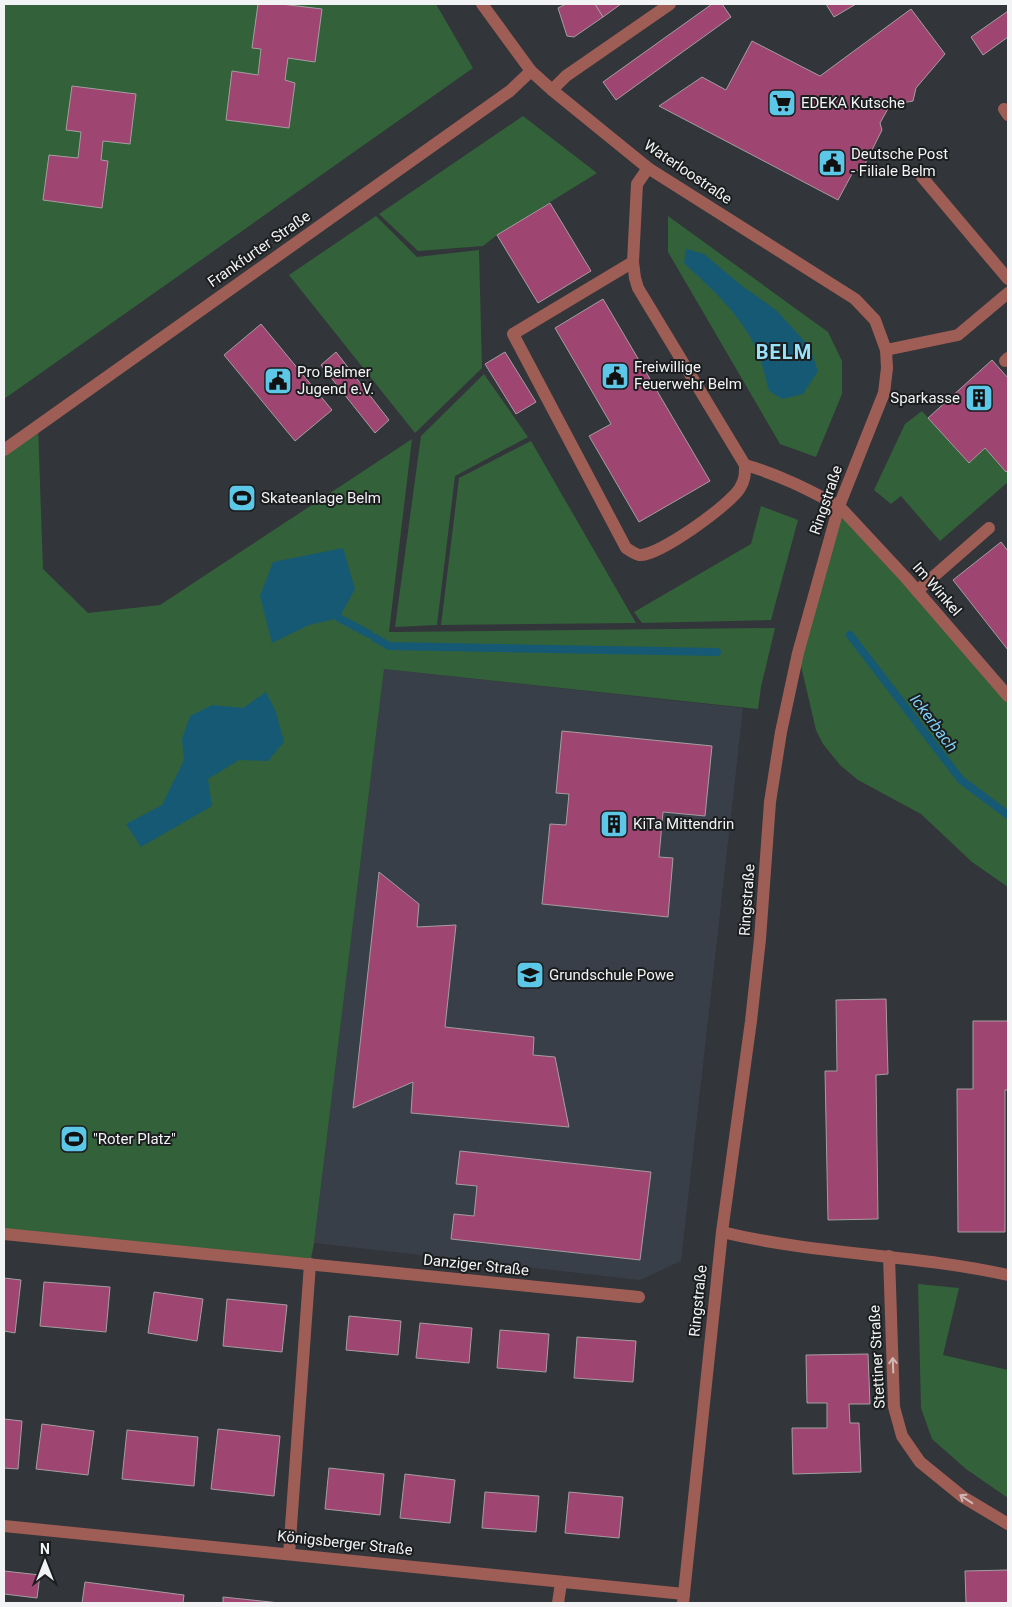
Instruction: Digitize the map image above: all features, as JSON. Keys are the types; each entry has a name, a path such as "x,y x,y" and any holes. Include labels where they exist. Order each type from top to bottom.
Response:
{"street":[{"name":"Waterloostraße","path":"482,4 531,71 552,90 648,168 855,299 875,320 886,350"},
{"path":"552,90 566,76 670,4"},
{"name":"Frankfurter Straße","path":"4,450 510,90 531,71"},
{"path":"633,262 513,334 626,548 640,555 656,551 704,522 740,489 745,477 745,466 638,288 633,262 637,184 648,168"},
{"path":"922,177 1008,279"},
{"path":"886,350 958,335 1008,293"},
{"name":"Ringstraße","path":"683,1599 722,1232 751,1021 760,940 770,802 781,732 798,653 839,506 884,393 887,368 886,350"},
{"name":"Im Winkel","path":"745,466 763,470 839,506 917,591 1008,696"},
{"path":"917,591 989,528"},
{"path":"722,1232 810,1248 978,1268 1008,1275"},
{"name":"Danziger Straße","path":"4,1234 638,1297"},
{"name":"Stettiner Straße","path":"889,1256 894,1407 902,1436 920,1462 956,1492 1008,1524"},
{"path":"289,1554 310,1264"},
{"name":"Königsberger Straße","path":"4,1526 561,1582 683,1599"},
{"path":"558,1603 561,1582"}],"shaded area":[{"name":"Grundschule Powe","path":"384,669 743,708 681,1261 640,1280 314,1243"}],"green space":[{"path":"4,4 436,4 473,68 4,399"},
{"path":"523,116 597,173 497,235 483,246 418,251 379,214"},
{"path":"376,216 417,257 479,250 482,368 415,433 289,275"},
{"path":"668,216 828,332 842,361 842,394 816,457 780,444 668,252"},
{"path":"484,374 528,437 455,476 437,625 395,627 421,436"},
{"path":"922,411 969,463 985,448 1008,474 1008,482 940,541 901,496 891,504 874,490 905,424"},
{"path":"38,426 43,569 88,613 160,605 412,439 389,632 775,628 761,687 758,709 384,669 310,1264 4,1234 4,450"},
{"path":"531,441 636,623 441,625 459,478"},
{"path":"761,506 798,520 771,620 642,623 634,612 751,544"},
{"path":"839,506 1008,695 1008,887 972,862 921,814 858,780 840,765 823,744 816,730 798,653"},
{"path":"918,1284 959,1288 943,1355 1008,1370 1008,1498 966,1469 932,1439 921,1408"}],"water":[{"path":"686,249 704,254 742,286 776,310 809,346 818,371 803,394 782,399 769,391 760,357 748,334 724,302 684,263"},
{"path":"343,548 355,589 339,618 309,625 272,643 260,596 273,562"},
{"path":"266,692 276,712 284,742 268,761 239,760 208,779 212,806 141,847 126,824 162,805 184,760 182,739 190,716 212,705 243,708"}],"building":[{"path":"258,4 281,4 322,9 315,62 288,58 285,80 295,83 289,128 226,120 232,71 258,75 261,49 252,48"},
{"path":"566,4 595,4 603,17 574,37 567,36 558,8"},
{"path":"595,4 621,4 603,17"},
{"path":"712,4 722,4 731,17 616,100 603,82"},
{"path":"826,4 856,4 834,17"},
{"name":"EDEKA Kutsche","path":"911,9 945,54 916,88 913,101 890,105 880,123 882,130 863,168 853,172 838,200 659,106 702,77 726,90 752,41 820,76"},
{"path":"1008,11 1008,37 983,55 971,37"},
{"path":"72,86 136,94 130,144 103,141 101,160 108,161 102,208 43,200 49,155 78,158 81,132 66,130"},
{"path":"550,203 591,271 538,303 497,235"},
{"name":"Freiwillige Feuerwehr Belm","path":"603,299 710,481 639,522 589,436 611,424 555,328"},
{"path":"261,324 332,410 295,441 224,355"},
{"path":"336,352 389,420 375,433 321,365"},
{"path":"505,352 536,402 516,414 485,364"},
{"name":"Sparkasse","path":"992,360 1008,378 1008,470 1006,472 985,448 969,463 928,418"},
{"path":"1001,542 1008,551 1008,650 953,580"},
{"name":"KiTa Mittendrin","path":"562,731 712,746 705,816 663,812 659,857 673,858 668,917 542,904 550,824 566,825 569,794 556,793"},
{"path":"379,872 419,904 417,927 456,925 445,1027 534,1037 533,1055 555,1057 569,1127 411,1113 413,1082 353,1108"},
{"path":"886,999 888,1074 876,1075 878,1219 828,1220 825,1071 837,1071 836,1000"},
{"path":"973,1021 1008,1021 1008,1090 1005,1090 1005,1232 958,1232 957,1089 973,1089"},
{"path":"460,1151 651,1172 640,1260 451,1239 454,1214 474,1216 477,1186 456,1184"},
{"path":"4,1278 21,1280 15,1333 4,1331"},
{"path":"44,1282 110,1287 106,1332 40,1326"},
{"path":"154,1292 203,1299 197,1341 148,1333"},
{"path":"227,1299 287,1305 282,1352 223,1346"},
{"path":"349,1316 401,1321 398,1355 346,1350"},
{"path":"420,1323 472,1328 469,1363 416,1358"},
{"path":"500,1330 549,1334 546,1372 497,1368"},
{"path":"577,1337 636,1341 633,1382 574,1378"},
{"path":"868,1354 870,1404 849,1404 850,1423 859,1423 861,1472 793,1474 792,1428 827,1428 827,1403 807,1403 806,1355"},
{"path":"4,1419 22,1421 18,1469 4,1468"},
{"path":"42,1424 94,1431 88,1475 36,1469"},
{"path":"218,1429 280,1436 274,1496 211,1489"},
{"path":"127,1430 198,1437 194,1486 122,1479"},
{"path":"329,1468 384,1474 380,1515 325,1509"},
{"path":"405,1474 455,1480 450,1523 400,1518"},
{"path":"485,1492 539,1496 536,1532 482,1528"},
{"path":"569,1492 623,1497 619,1538 565,1533"},
{"path":"1008,1570 1008,1603 966,1603 965,1571"},
{"path":"4,1571 40,1575 37,1598 4,1594"},
{"path":"85,1582 184,1595 183,1603 82,1603"},
{"path":"223,1597 280,1603 223,1603"}],"waterway":[{"path":"339,618 369,634"},
{"name":"Ickerbach","path":"850,635 961,780 1008,815"},
{"path":"375,638 389,646 717,652"}],"place":[{"name":"EDEKA Kutsche","path":"782,103"},
{"name":"Deutsche Post - Filiale Belm","path":"832,163"},
{"name":"Freiwillige Feuerwehr Belm","path":"615,376"},
{"name":"Pro Belmer Jugend e.V.","path":"278,381"},
{"name":"Sparkasse","path":"979,398"},
{"name":"Skateanlage Belm","path":"242,498"},
{"name":"KiTa Mittendrin","path":"614,824"},
{"name":"Grundschule Powe","path":"530,975"},
{"name":"\"Roter Platz\"","path":"74,1139"}],"district":[{"name":"BELM","path":"784,352"}]}
